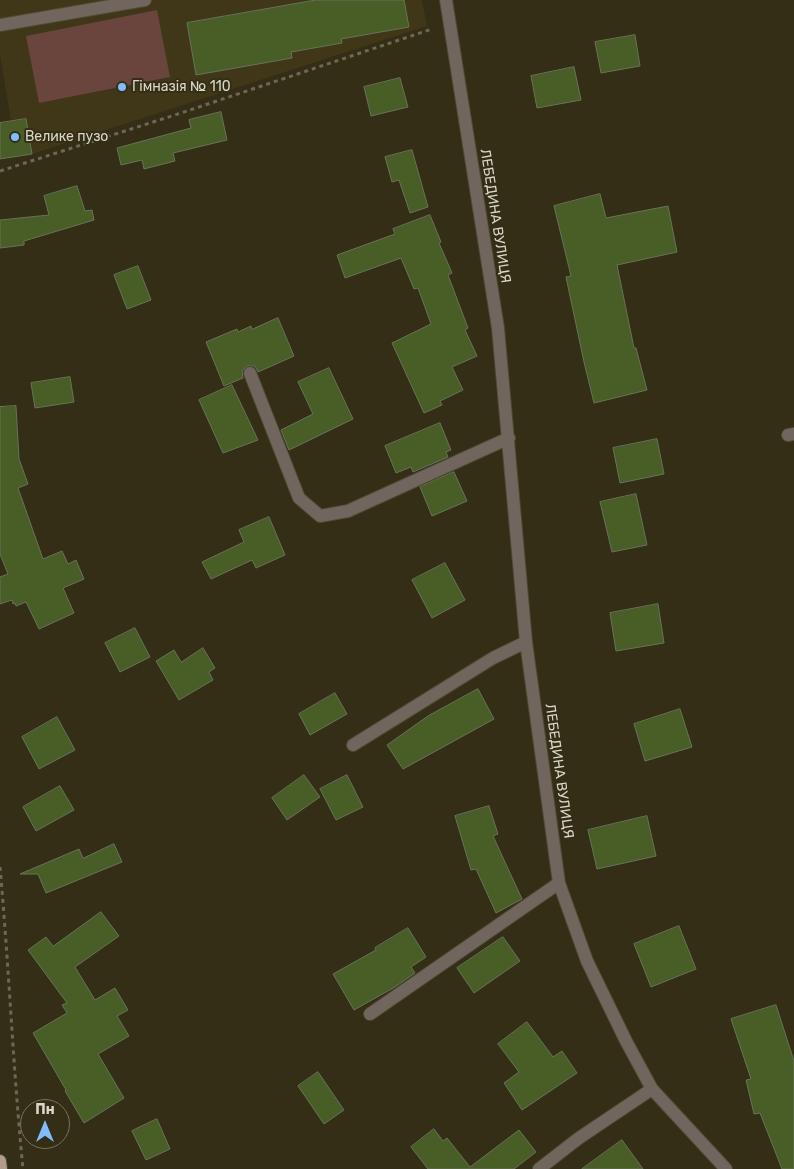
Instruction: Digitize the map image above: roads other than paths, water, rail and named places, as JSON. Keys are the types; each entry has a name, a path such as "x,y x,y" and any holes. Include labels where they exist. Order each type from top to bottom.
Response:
{"main road":[{"path":"0,1161 1,1169"}],"street":[{"path":"0,25 145,0"},
{"name":"ЛЕБЕДИНА ВУЛИЦЯ","path":"446,0 498,328 526,642 559,883 587,961 652,1089 726,1169"},
{"path":"250,373 298,498 320,516 348,511 509,438"},
{"path":"353,745 493,658 526,642"},
{"path":"370,1014 559,883"},
{"path":"539,1169 578,1138 652,1089"}],"place":[{"name":"Гімназія № 110","path":"122,87"},
{"name":"Велике пузо","path":"15,137"}]}
